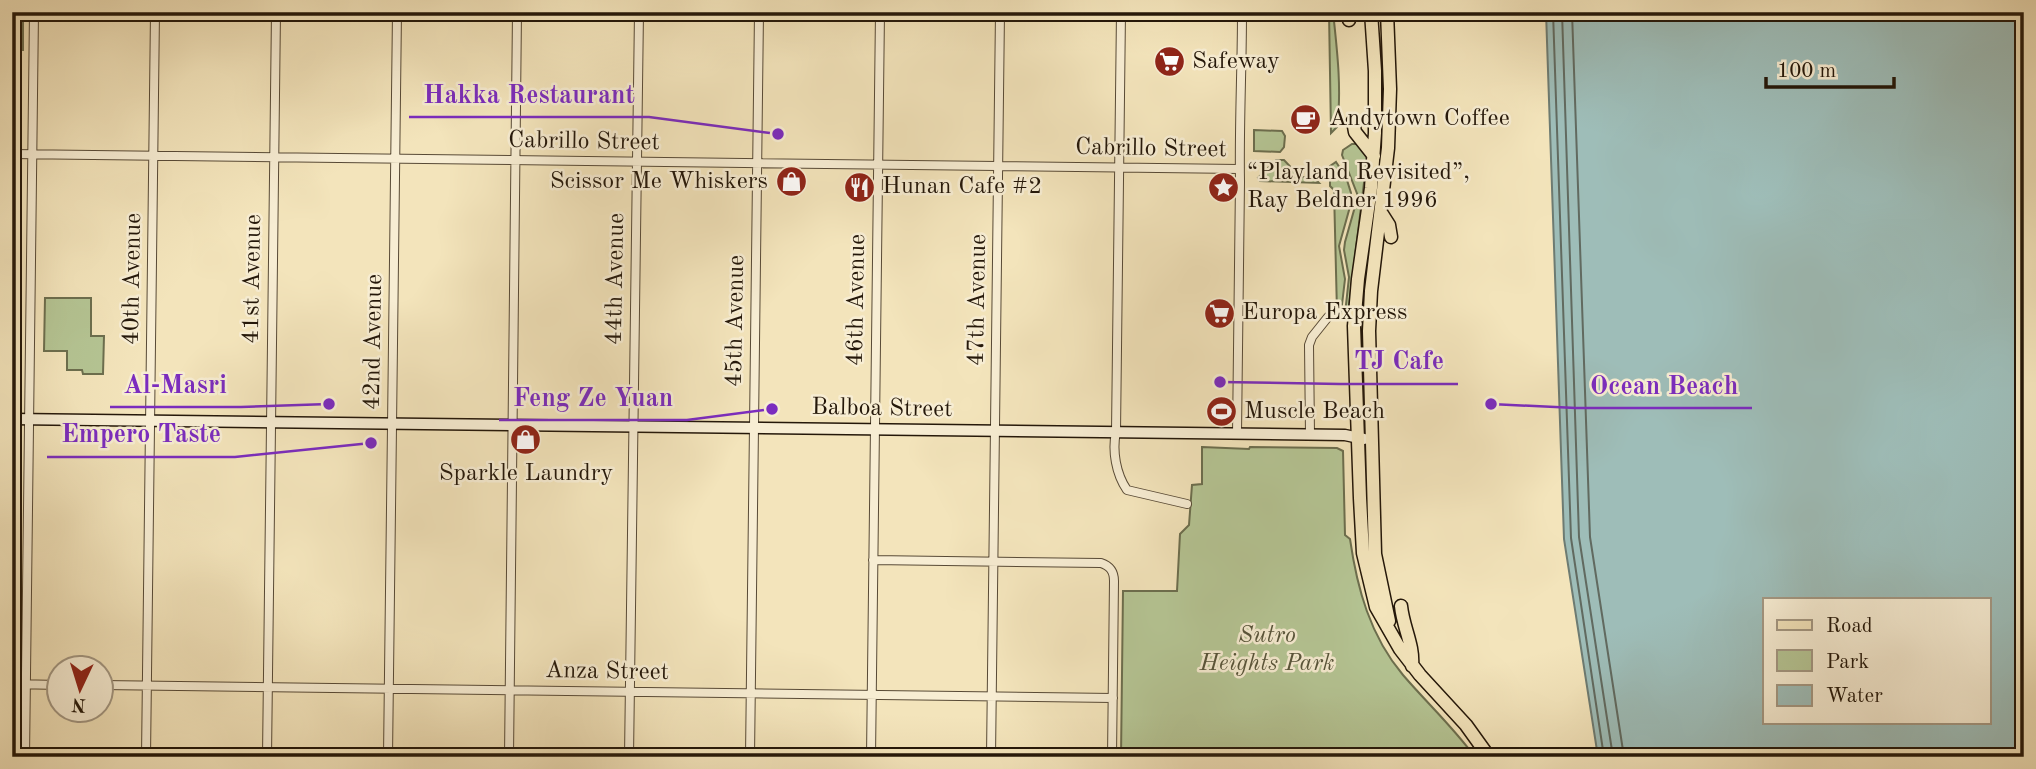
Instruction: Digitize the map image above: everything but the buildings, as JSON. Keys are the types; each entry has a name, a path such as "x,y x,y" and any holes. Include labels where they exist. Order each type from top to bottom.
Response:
{"main road":[{"path":"1371,12 1376,89 1374,156 1355,310 1361,523 1365,564 1376,607 1412,666 1466,725 1489,757"},
{"path":"1387,12 1389,128 1369,321 1376,554 1391,631"},
{"path":"1353,121 1356,132 1374,156"},
{"path":"1382,214 1391,228 1391,237"},
{"path":"1401,606 1413,652 1412,666"}],"street":[{"path":"25,757 34,12"},
{"name":"40th Avenue","path":"146,757 155,12"},
{"name":"41st Avenue","path":"267,757 276,12"},
{"name":"42nd Avenue","path":"388,757 397,12"},
{"path":"509,757 517,12"},
{"name":"44th Avenue","path":"629,757 639,12"},
{"name":"45th Avenue","path":"750,757 759,12"},
{"name":"46th Avenue","path":"871,757 880,12"},
{"name":"47th Avenue","path":"991,757 1000,12"},
{"path":"1121,12 1114,454 1125,488 1187,504"},
{"path":"1237,434 1242,12"},
{"name":"Cabrillo Street","path":"12,154 1239,169"},
{"path":"1310,435 1309,345 1328,317"},
{"name":"Balboa Street","path":"12,419 1345,435 1372,439"},
{"path":"873,560 1101,563 1111,569 1114,581 1112,757"},
{"path":"12,684 46,685"},
{"name":"Anza Street","path":"116,685 1113,698"}],"green space":[{"path":"12,12 23,12 23,50 12,50"},
{"path":"1329,12 1333,12 1339,84 1337,127 1331,133"},
{"path":"1254,130 1282,131 1285,136 1284,147 1280,152 1254,151"},
{"path":"1352,144 1359,144 1367,158 1348,314 1345,314 1349,277 1344,250 1358,196 1342,155 1343,150"},
{"path":"1276,160 1284,160 1300,177 1314,178 1319,183 1260,181 1258,178"},
{"path":"1336,162 1346,177 1351,193 1351,203 1339,246 1345,279 1341,313 1337,312 1334,190 1330,186 1330,166"},
{"path":"45,298 91,298 91,336 104,336 103,374 83,374 82,370 67,370 67,351 44,351"},
{"name":"Sutro Heights Park","path":"1202,447 1337,448 1343,451 1345,535 1350,539 1361,593 1374,628 1403,675 1475,757 1121,757 1123,591 1177,591 1180,534 1189,525 1192,485 1202,484"}],"water":[{"path":"1546,12 2024,12 2024,757 1598,757 1564,539"}],"place":[{"name":"Safeway","path":"1169,62"},
{"name":"Andytown Coffee","path":"1306,119"},
{"name":"Hakka Restaurant","path":"778,134"},
{"name":"Scissor Me Whiskers","path":"791,182"},
{"name":"Hunan Cafe #2","path":"859,187"},
{"name":"“Playland Revisited”, Ray Beldner 1996","path":"1224,187"},
{"name":"Europa Express","path":"1219,313"},
{"name":"TJ Cafe","path":"1220,382"},
{"name":"Al-Masri","path":"329,404"},
{"name":"Ocean Beach","path":"1491,404"},
{"name":"Feng Ze Yuan","path":"772,409"},
{"name":"Muscle Beach","path":"1221,412"},
{"name":"Sparkle Laundry","path":"526,440"},
{"name":"Empero Taste","path":"371,443"}]}
